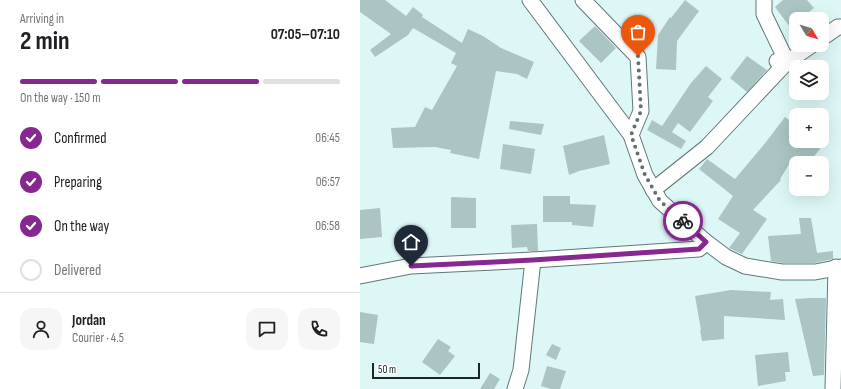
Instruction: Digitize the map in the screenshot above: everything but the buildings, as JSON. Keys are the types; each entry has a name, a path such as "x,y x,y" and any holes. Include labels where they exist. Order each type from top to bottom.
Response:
{"street":[{"path":"530,0 631,135 645,175 660,201 706,242 726,257 745,266 782,272 815,272 839,267 833,389"},
{"path":"583,0 638,56 641,111 631,135"},
{"path":"764,0 764,14 781,61"},
{"path":"829,33 838,27 841,27"},
{"path":"653,190 708,147 781,61 798,52"},
{"path":"360,276 411,266 699,249 706,242"},
{"path":"515,389 521,370 533,260"}],"way so far":[{"path":"638,56 641,111 631,135 645,175 660,201 683,221"}],"route":[{"path":"411,266 699,249 706,242 683,221"}]}
